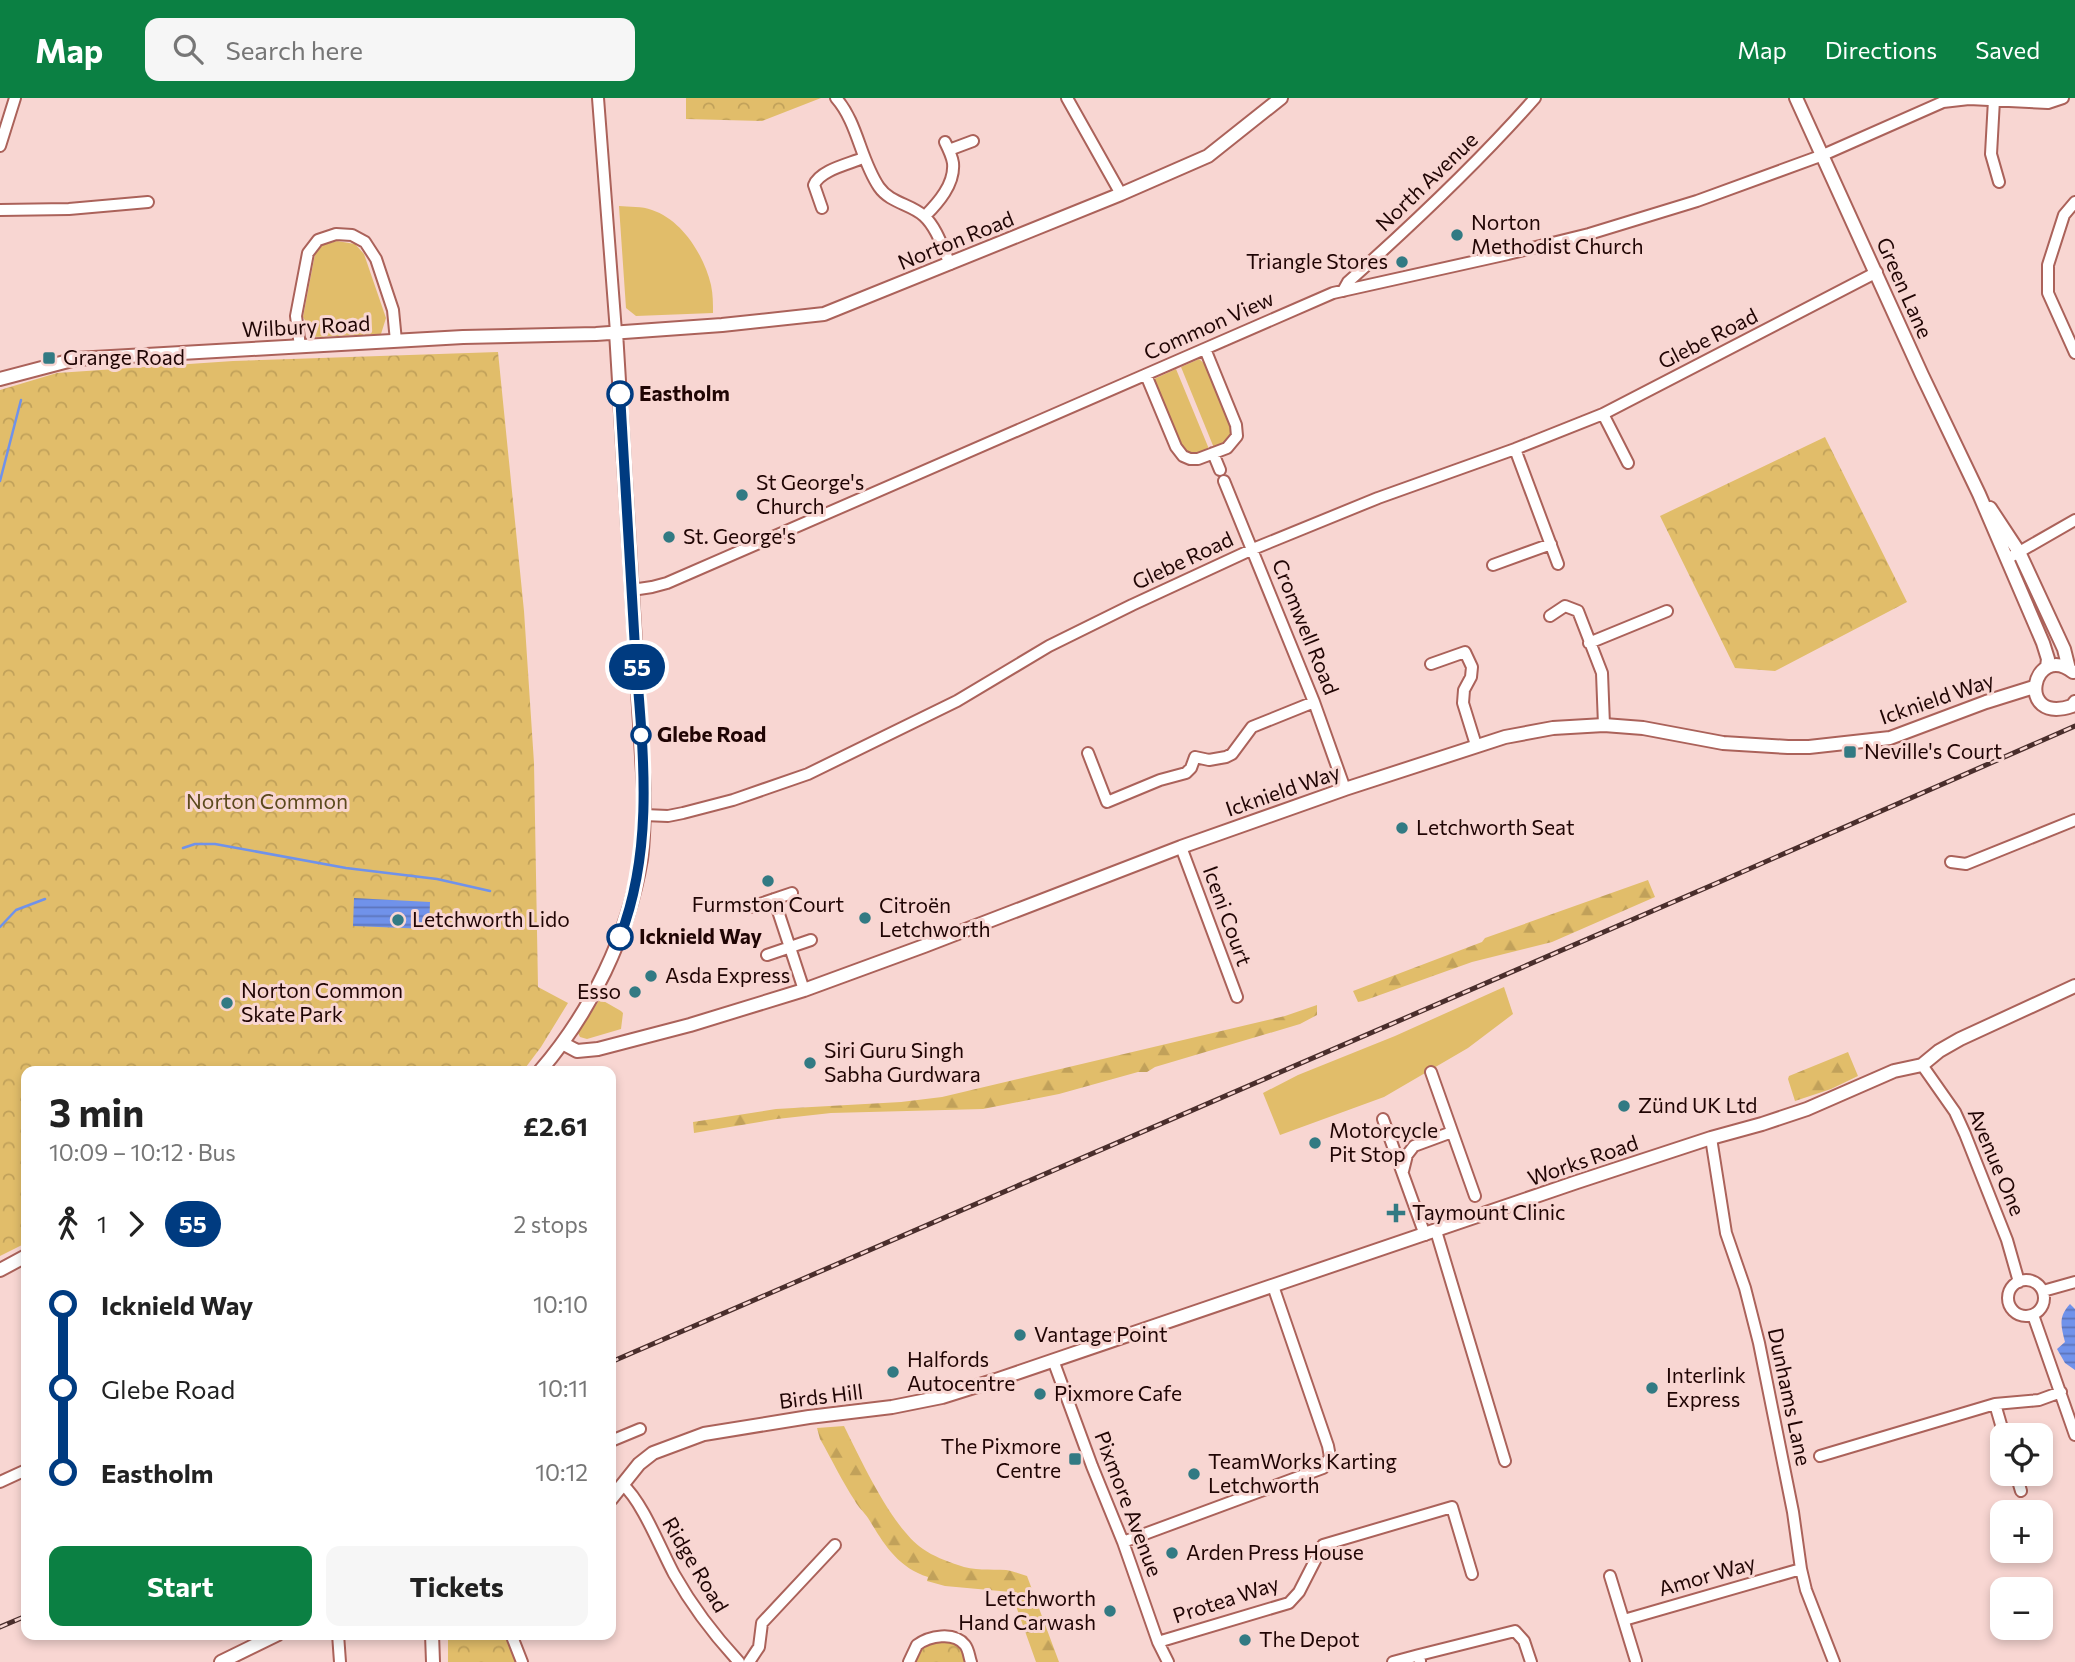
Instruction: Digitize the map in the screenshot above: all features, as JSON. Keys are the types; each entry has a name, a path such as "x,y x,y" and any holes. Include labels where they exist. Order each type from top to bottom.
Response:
{"street":[{"path":"0,146 15,98"},
{"path":"544,1066 564,1044 605,971 628,916 641,859 644,815 616,332 598,98"},
{"path":"836,98 851,123 863,158 880,189 896,202 925,216 950,264"},
{"path":"1067,98 1121,194"},
{"name":"Norton Road","path":"616,332 722,325 824,314 1208,156 1281,98"},
{"name":"North Avenue","path":"1343,291 1348,282 1419,218 1499,139 1535,98"},
{"name":"Green Lane","path":"1796,98 1922,376 1979,494 2001,524 2043,643 2048,659 2047,667 2057,665 2072,672"},
{"path":"1952,99 2048,103 2063,98"},
{"name":"Common View","path":"632,590 667,583 1322,297 1589,234 1697,201 1823,155 1952,99"},
{"path":"1994,100 1991,154 1999,182"},
{"path":"925,216 945,192 951,177 953,163 947,146 973,141"},
{"path":"822,208 815,181 821,175 863,158"},
{"path":"0,210 69,209 148,202"},
{"path":"2075,202 2064,215 2048,265 2047,285 2048,293 2075,353"},
{"path":"300,346 296,316 308,253 318,240 336,234 352,235 362,241 376,259 393,310 396,341"},
{"name":"Glebe Road","path":"644,815 668,816 683,813 733,800 808,774 957,701 1049,646 1132,605 1253,550 1378,498 1603,414 1877,272"},
{"name":"Wilbury Road","path":"0,379 76,359 616,332"},
{"path":"1146,375 1176,447 1183,456 1198,459 1227,449 1237,436 1236,425 1205,349"},
{"path":"1603,414 1628,463"},
{"path":"1515,449 1558,564"},
{"path":"1213,453 1220,470"},
{"name":"Cromwell Road","path":"1224,481 1314,702 1345,789"},
{"path":"2013,556 2075,520"},
{"path":"1493,565 1551,544"},
{"name":"Green Lane","path":"2013,556 2064,649 2072,672"},
{"path":"1550,616 1565,606 1578,611 1602,673 1604,725"},
{"path":"1589,643 1667,611"},
{"path":"1431,664 1465,652 1472,667 1471,677 1464,690 1464,703 1476,745"},
{"path":"2047,667 2038,675 2034,687 2036,695 2045,707 2074,707"},
{"name":"Icknield Way","path":"564,1044 577,1051 598,1049 690,1025 804,990 1181,848 1476,745 1553,728 1604,725 1643,728 1723,743 1809,747 1890,738 2034,687"},
{"path":"1088,753 1107,802 1160,780 1186,773 1195,757 1209,760 1226,757 1252,727 1314,702"},
{"path":"1951,862 1966,864 2075,820"},
{"name":"Iceni Court","path":"1181,848 1237,998"},
{"path":"751,907 792,893"},
{"path":"774,899 804,990"},
{"path":"766,955 811,940"},
{"name":"Works Road","path":"1053,1360 1711,1138 1807,1109 1894,1071 1922,1065 1960,1039 2075,986"},
{"name":"Avenue One","path":"1922,1065 1955,1112 1965,1134 2007,1240 2019,1282"},
{"path":"1431,1072 1475,1196"},
{"path":"1383,1119 1431,1233 1505,1461"},
{"path":"1403,1171 1414,1146 1452,1132"},
{"name":"Dunhams Lane","path":"1711,1138 1726,1233 1745,1288 1759,1343 1793,1512 1801,1569 1806,1590 1834,1662"},
{"path":"0,1270 21,1259"},
{"path":"2033,1281 2043,1291 2043,1305 2033,1315 2019,1315 2010,1305 2010,1292 2019,1282 2033,1281"},
{"path":"2043,1291 2075,1282"},
{"path":"1123,1542 1323,1468 1330,1457 1273,1286"},
{"path":"2033,1315 2075,1435"},
{"name":"Birds Hill","path":"616,1493 639,1464 653,1454 704,1434 930,1400 1053,1360"},
{"name":"Pixmore Avenue","path":"1053,1360 1158,1642 1168,1662"},
{"path":"1820,1456 1995,1404 2039,1400 2061,1392"},
{"path":"1995,1404 2001,1423"},
{"path":"616,1439 640,1429"},
{"path":"0,1482 21,1472"},
{"name":"Ridge Road","path":"623,1485 641,1509 676,1577 700,1616 739,1662"},
{"path":"2020,1486 2021,1491"},
{"name":"Protea Way","path":"1158,1642 1289,1603 1299,1592 1323,1545 1452,1507 1472,1574"},
{"path":"749,1662 759,1647 762,1623 835,1545"},
{"name":"Amor Way","path":"1624,1620 1801,1569"},
{"path":"1610,1576 1636,1661"},
{"path":"1393,1662 1420,1659 1515,1631 1524,1641 1531,1662"},
{"path":"909,1662 917,1645 936,1636 961,1642 967,1647 971,1662"},
{"path":"221,1662 266,1640"},
{"path":"338,1640 340,1662"},
{"path":"432,1640 433,1662"},
{"path":"513,1640 522,1662"}],"green space":[{"path":"686,98 821,98 762,121 686,119"},
{"path":"619,206 652,210 682,230 697,251 708,274 713,313 636,316 626,308"},
{"path":"337,241 355,244 364,254 386,318 381,334 314,337 303,317 315,254 323,245"},
{"name":"Norton Common","path":"498,352 524,611 534,763 538,987 568,1003 527,1066 21,1066 21,1246 0,1256 0,390 57,373 233,361"},
{"path":"1199,359 1206,365 1231,420 1232,435 1224,444 1214,448 1181,367"},
{"path":"1176,369 1209,449 1197,453 1190,453 1180,446 1153,383 1154,379"},
{"path":"1825,437 1907,602 1775,671 1735,668 1660,516"},
{"path":"1648,880 1655,897 1552,942 1472,962 1363,1001 1358,1002 1353,991 1482,942 1485,938"},
{"path":"1504,987 1513,1014 1468,1048 1384,1097 1280,1135 1263,1093 1298,1075 1395,1036"},
{"path":"600,999 623,1013 621,1029 587,1039 580,1037 578,1033"},
{"path":"1317,1005 1317,1015 1300,1024 1155,1067 1147,1072 1138,1072 1059,1094 983,1109 831,1113 694,1133 693,1122 776,1109 942,1097 1285,1016"},
{"path":"1848,1052 1858,1076 1831,1089 1795,1101 1789,1076"},
{"path":"844,1426 889,1510 911,1539 923,1549 964,1567 1006,1570 1027,1576 1059,1662 1036,1662 1011,1592 945,1586 927,1581 928,1577 917,1573 892,1554 850,1493 820,1439 817,1428"},
{"path":"448,1640 508,1640 518,1662 448,1662"},
{"path":"945,1641 961,1646 967,1662 913,1662 925,1643"}],"water":[{"path":"354,898 430,902 429,929 353,926"},
{"path":"2070,1304 2075,1309 2075,1370 2065,1363 2057,1349 2065,1342 2062,1322"}],"waterway":[{"path":"0,481 21,400"},
{"path":"183,848 195,844 215,844 346,868 437,879 490,891"},
{"path":"0,927 16,910 45,899"}],"railway":[{"path":"616,1360 2075,726"},
{"path":"0,1627 21,1618"}],"bus line":[{"name":"55","path":"620,394 644,789 641,859 628,916 620,937"}],"place":[{"name":"Norton Methodist Church","path":"1457,235"},
{"name":"Triangle Stores","path":"1402,262"},
{"name":"Grange Road","path":"49,358"},
{"name":"Eastholm","path":"620,394"},
{"name":"St George's Church","path":"742,495"},
{"name":"St. George's","path":"669,537"},
{"name":"Glebe Road","path":"641,735"},
{"name":"Neville's Court","path":"1850,752"},
{"name":"Letchworth Seat","path":"1402,828"},
{"name":"Furmston Court","path":"768,881"},
{"name":"Citroën Letchworth","path":"865,918"},
{"name":"Letchworth Lido","path":"398,920"},
{"name":"Icknield Way","path":"620,937"},
{"name":"Asda Express","path":"651,976"},
{"name":"Esso","path":"635,992"},
{"name":"Norton Common Skate Park","path":"227,1003"},
{"name":"Siri Guru Singh Sabha Gurdwara","path":"810,1063"},
{"name":"Zünd UK Ltd","path":"1624,1106"},
{"name":"Motorcycle Pit Stop","path":"1315,1143"},
{"name":"Taymount Clinic","path":"1396,1213"},
{"name":"Vantage Point","path":"1020,1335"},
{"name":"Halfords Autocentre","path":"893,1372"},
{"name":"Interlink Express","path":"1652,1388"},
{"name":"Pixmore Cafe","path":"1040,1394"},
{"name":"The Pixmore Centre","path":"1075,1459"},
{"name":"TeamWorks Karting Letchworth","path":"1194,1474"},
{"name":"Arden Press House","path":"1172,1553"},
{"name":"Letchworth Hand Carwash","path":"1110,1611"},
{"name":"The Depot","path":"1245,1640"}]}
